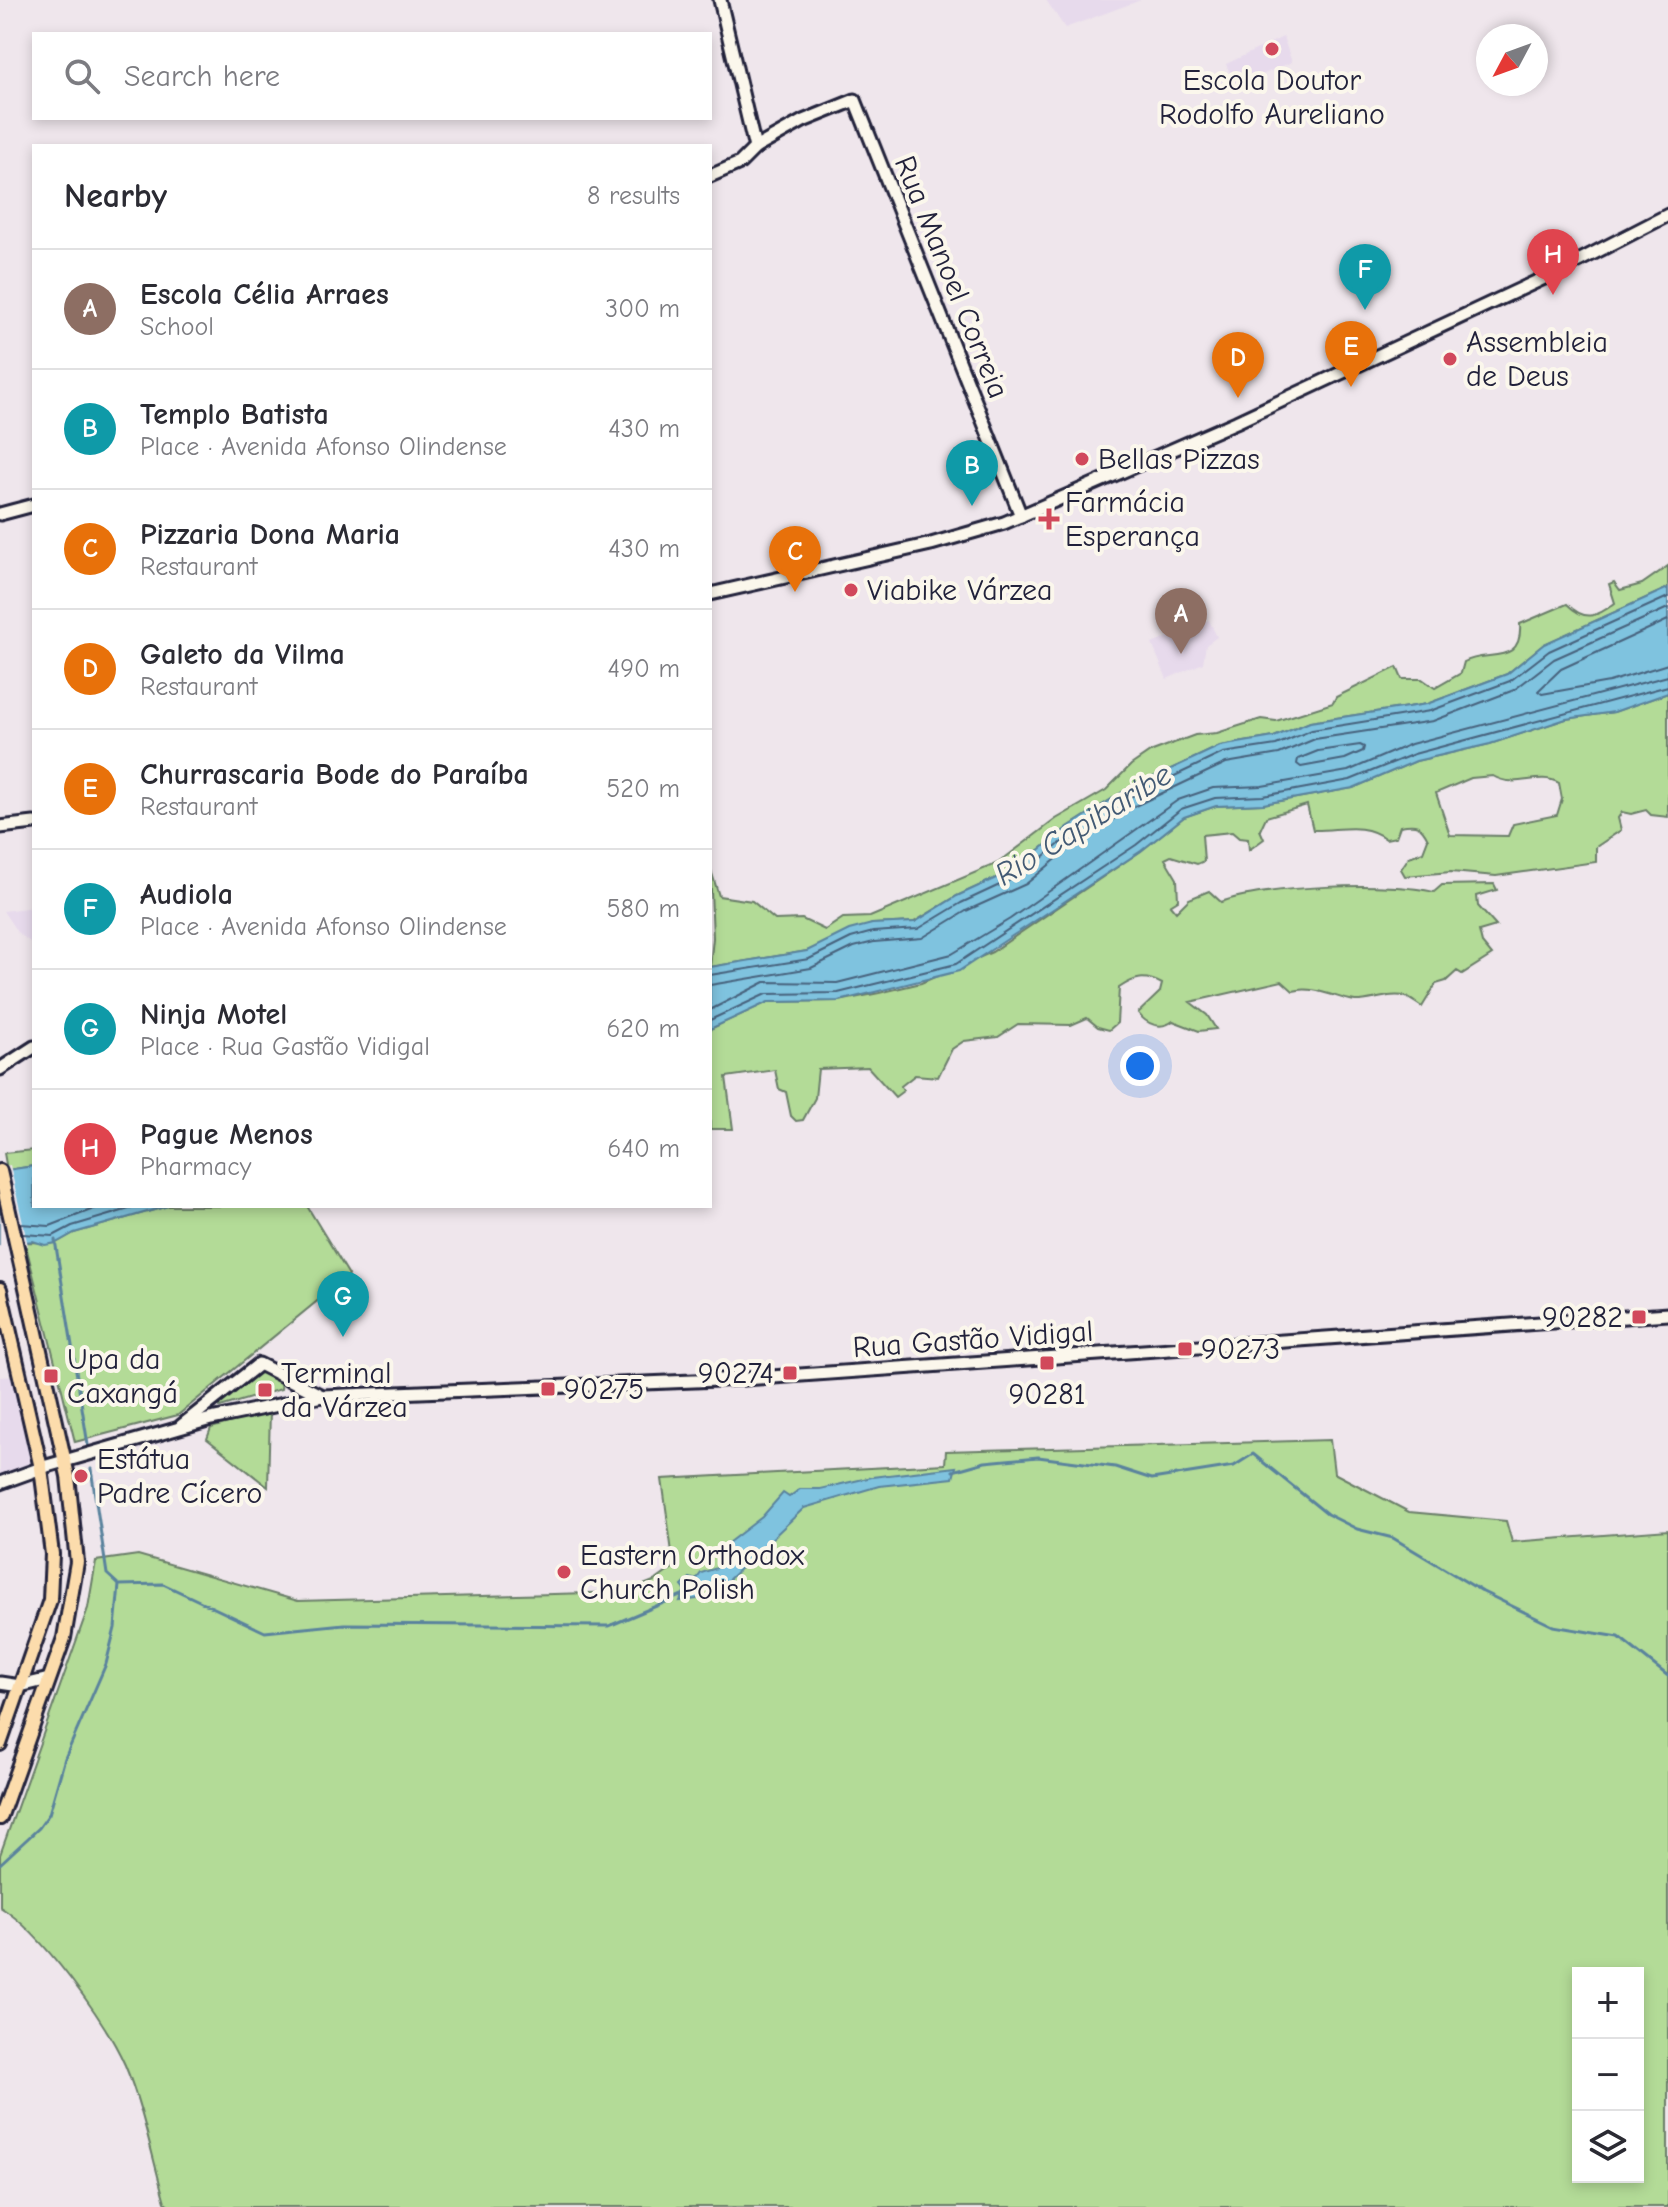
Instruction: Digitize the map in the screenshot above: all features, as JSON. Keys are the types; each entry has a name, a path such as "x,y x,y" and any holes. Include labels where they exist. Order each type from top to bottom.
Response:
{"main road":[{"path":"0,1171 64,1461 76,1530 77,1575 64,1638 0,1818"},
{"path":"0,1289 41,1468 52,1554 50,1600 0,1744"}],"street":[{"path":"712,175 740,163 755,148 720,0"},
{"name":"Rua Manoel Correia","path":"755,148 803,121 855,100 1021,516"},
{"path":"712,594 931,544 1021,516 1236,422 1557,272 1668,215"},
{"path":"0,514 32,506"},
{"path":"0,827 32,823"},
{"path":"0,1069 32,1048"},
{"name":"Rua Gastão Vidigal","path":"0,1483 64,1461 178,1429 280,1402 322,1396 744,1379 1668,1314"},
{"path":"178,1429 259,1364 322,1396"},
{"path":"280,1402 286,1394 285,1379"},
{"path":"0,1683 20,1686 49,1679"}],"shaded area":[{"path":"1046,0 1141,0 1065,28"},
{"name":"Escola Doutor Rodolfo Aureliano","path":"1283,37 1292,62 1235,86 1226,64"},
{"path":"1209,620 1217,637 1206,645 1203,663 1167,679 1152,644"},
{"path":"32,907 32,943 17,932 3,911"},
{"path":"15,1376 35,1464 0,1477 0,1377"}],"green space":[{"path":"1668,566 1668,588 1544,644 1507,674 1427,704 1310,722 1274,737 1220,746 1126,790 1068,827 1016,869 957,896 914,922 872,924 807,951 712,967 712,873 719,896 752,901 775,920 802,919 825,930 843,918 870,917 998,863 1056,819 1106,790 1131,765 1150,752 1195,735 1217,733 1261,719 1276,721 1333,703 1336,697 1397,667 1402,679 1422,679 1435,688 1461,673 1464,662 1501,654 1516,646 1520,624 1567,604 1573,610 1591,616 1615,603 1609,584 1614,582 1620,590 1642,584"},
{"path":"1668,693 1668,817 1651,815 1646,810 1631,814 1622,812 1618,818 1621,830 1596,847 1596,862 1496,876 1451,872 1405,876 1401,869 1409,857 1423,852 1428,839 1423,830 1414,825 1400,826 1396,837 1386,839 1369,830 1313,830 1307,805 1266,817 1260,830 1264,839 1249,850 1248,839 1239,838 1232,832 1202,835 1204,861 1197,864 1171,856 1165,859 1177,879 1178,900 1170,905 1176,912 1189,899 1209,891 1221,902 1295,889 1359,886 1434,892 1442,885 1494,884 1497,890 1477,896 1478,906 1496,926 1479,931 1482,943 1492,955 1462,974 1457,971 1446,981 1436,984 1422,1007 1400,996 1355,1001 1317,991 1293,991 1282,981 1190,1002 1207,1015 1216,1029 1199,1031 1173,1021 1154,1025 1142,1017 1138,1013 1160,992 1162,984 1140,978 1119,988 1117,1023 1109,1030 1098,1027 1087,1018 1071,1025 1018,1024 998,1037 964,1041 952,1049 938,1077 915,1075 901,1086 903,1091 895,1097 868,1067 818,1069 815,1098 803,1120 796,1121 791,1116 786,1092 779,1089 775,1070 726,1077 733,1129 712,1129 712,1028 768,1002 839,1001 921,983 992,952 1141,851 1184,817 1216,806 1263,804 1353,788 1416,761 1490,744 1566,719 1614,712","holes":["1493,776 1510,781 1543,779 1559,783 1562,799 1557,815 1513,824 1508,836 1450,835 1436,793 1471,778"]},
{"path":"32,1150 32,1166 7,1170 4,1153"},
{"path":"161,1208 308,1208 349,1275 178,1415 75,1442 25,1242 56,1243 74,1233"},
{"path":"257,1369 282,1380 281,1389 220,1407 219,1403"},
{"path":"270,1411 268,1487 207,1439 211,1428"},
{"path":"1330,1440 1334,1473 1409,1512 1506,1521 1512,1542 1668,1530 1668,2207 171,2207 165,2202 137,2098 116,2046 52,1956 0,1907 0,1855 88,1608 96,1561 138,1555 298,1601 626,1592 656,1580 674,1567 662,1479 945,1464 946,1451"}],"water":[{"name":"Rio Capibaribe","path":"1668,588 1668,693 1614,712 1566,719 1490,744 1416,761 1353,788 1263,804 1216,806 1184,817 1141,851 959,971 839,1001 768,1002 712,1028 712,967 807,951 849,930 872,924 915,922 957,896 1016,869 1068,827 1126,790 1220,746 1274,737 1310,722 1427,704 1507,674 1544,644"},
{"path":"32,1166 32,1208 161,1208 74,1233 56,1243 45,1245 33,1241 0,1245 0,1171"},
{"path":"956,1467 953,1478 879,1486 804,1508 723,1585 715,1581 697,1599 680,1601 685,1590 682,1586 690,1578 696,1580 701,1573 717,1568 720,1562 716,1552 762,1517 783,1493 789,1497 800,1489 820,1489 872,1477"}],"pier":[{"path":"10,1165 28,1246 0,1249 0,1167"}],"waterway":[{"path":"55,1240 88,1445"},
{"path":"953,1471 985,1462 1038,1457 1115,1467 1152,1479 1234,1466 1253,1454 1327,1514 1357,1529 1393,1538 1483,1592 1553,1626 1619,1637 1668,1676"},
{"path":"91,1469 107,1574 119,1585 163,1584 265,1632 344,1624 609,1626 687,1593"},
{"path":"0,1864 39,1828 49,1814 65,1758 106,1664 115,1628 119,1585"}],"place":[{"name":"Escola Doutor Rodolfo Aureliano","path":"1272,49"},
{"name":"Pague Menos","path":"1553,295"},
{"name":"Audiola","path":"1365,310"},
{"name":"Assembleia de Deus","path":"1450,359"},
{"name":"Churrascaria Bode do Paraíba","path":"1351,387"},
{"name":"Galeto da Vilma","path":"1238,398"},
{"name":"Bellas Pizzas","path":"1082,459"},
{"name":"Templo Batista","path":"972,506"},
{"name":"Farmácia Esperança","path":"1049,519"},
{"name":"Viabike Várzea","path":"851,590"},
{"name":"Pizzaria Dona Maria","path":"795,592"},
{"name":"Escola Célia Arraes","path":"1181,654"},
{"name":"90282","path":"1639,1317"},
{"name":"Ninja Motel","path":"343,1337"},
{"name":"90273","path":"1185,1349"},
{"name":"90281","path":"1047,1363"},
{"name":"90274","path":"790,1373"},
{"name":"Upa da Caxangá","path":"51,1376"},
{"name":"90275","path":"548,1389"},
{"name":"Terminal da Várzea","path":"265,1390"},
{"name":"Estátua Padre Cícero","path":"81,1476"},
{"name":"Eastern Orthodox Church Polish","path":"564,1572"}]}
